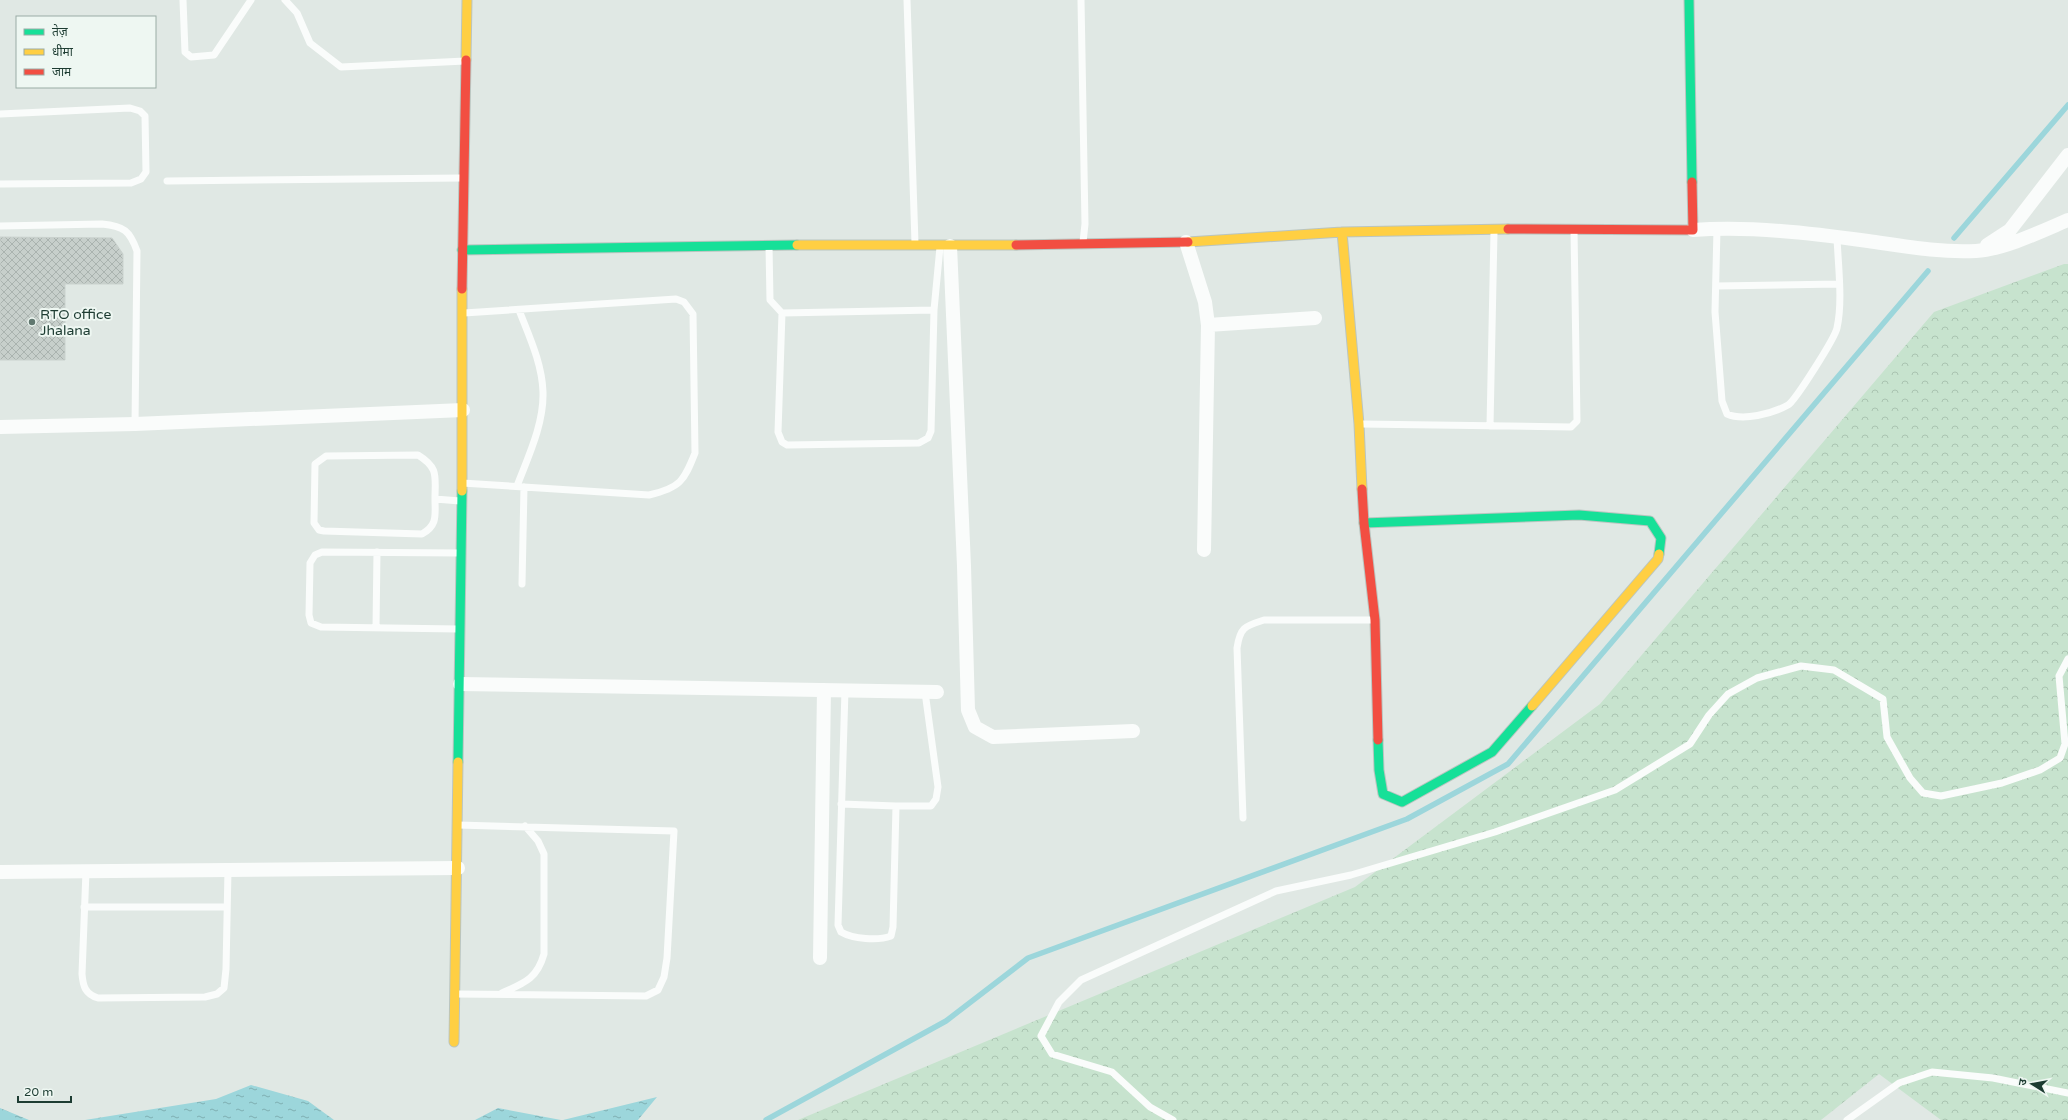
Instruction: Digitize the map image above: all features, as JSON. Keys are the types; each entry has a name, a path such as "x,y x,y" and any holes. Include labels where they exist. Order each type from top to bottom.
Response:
{"street":[{"path":"454,1042 458,868 463,410 462,250 467,0"},
{"path":"1689,0 1693,230"},
{"path":"1977,251 2010,230 2068,155"},
{"path":"462,250 1082,244 1186,242 1342,232 1574,228 1693,230 1717,228 1816,234 1933,250 1977,251 2015,241 2068,220"},
{"path":"1342,232 1359,424 1364,523 1375,620 1379,770 1383,794 1402,802 1492,752 1658,559 1661,538 1650,521 1579,515 1364,523"},
{"path":"1186,242 1205,302 1208,326 1204,550"},
{"path":"945,246 964,566 968,710 975,727 993,737 1133,731"},
{"path":"1208,326 1315,318"},
{"path":"0,427 135,424 463,410"},
{"path":"460,684 931,692"},
{"path":"820,958 824,690"},
{"path":"0,872 458,868"}],"lane":[{"path":"183,0 185,52 192,57 214,55 251,0"},
{"path":"285,0 297,13 310,43 340,67 466,61"},
{"path":"907,0 915,246"},
{"path":"1081,0 1085,224 1082,244"},
{"path":"0,114 130,108 140,110 144,116 146,172 141,180 131,183 0,184"},
{"path":"167,181 464,178"},
{"path":"0,226 102,224 117,225 131,234 137,251 135,424"},
{"path":"1359,424 1571,427 1577,421 1574,228"},
{"path":"1717,228 1715,312 1722,401 1727,414 1736,418 1758,415 1789,405 1818,362 1837,329 1839,284 1837,237"},
{"path":"1490,426 1494,229"},
{"path":"769,246 770,300 782,313 778,432 782,442 787,445 919,443 928,438 931,431 934,310 945,246"},
{"path":"1716,286 1839,284"},
{"path":"462,314 676,299 684,302 693,314 694,453 688,471 679,484 663,492 649,495 462,483"},
{"path":"519,310 535,351 540,370 543,392 534,438 520,486 522,584"},
{"path":"782,313 934,310"},
{"path":"418,455 429,462 436,472 434,499 435,520 430,529 422,534 319,530 314,523 315,464 326,456 418,455"},
{"path":"434,499 462,501"},
{"path":"460,629 321,627 312,624 308,615 310,563 315,555 322,552 461,553"},
{"path":"376,628 377,552"},
{"path":"1243,818 1237,648 1239,634 1247,625 1264,620 1375,620"},
{"path":"1173,1120 1150,1107 1112,1072 1052,1054 1041,1036 1059,1002 1081,980 1276,891 1351,875 1488,834 1615,790 1690,744 1709,715 1728,694 1757,678 1801,666 1834,670 1883,699 1888,737 1910,778 1923,792 1941,796 2002,783 2040,770 2060,758 2065,744 2060,676 2068,659"},
{"path":"845,690 838,925 841,932 847,936 884,939 891,936 893,927 896,806"},
{"path":"841,804 931,806 936,799 938,787 931,692"},
{"path":"455,994 646,996 658,990 664,977 668,958 674,831 458,825"},
{"path":"500,994 529,980 540,967 544,954 544,854 538,841 525,826"},
{"path":"86,871 82,974 84,988 90,995 98,998 205,997 217,994 224,988 228,907 228,870"},
{"path":"84,907 228,907"},
{"path":"1847,1120 1900,1083 1932,1072 1992,1078 2068,1092"}],"green space":[{"path":"2064,264 2068,264 2068,1120 1941,1120 1879,1074 1821,1120 798,1120 1355,887 1600,704 1934,312"}],"water":[{"path":"251,1085 308,1101 334,1120 85,1120 216,1099"},
{"path":"657,1097 638,1120 563,1120"},
{"path":"0,1108 29,1120 0,1120"},
{"path":"498,1108 561,1120 475,1120"}],"building":[{"name":"RTO office Jhalana","path":"0,237 112,238 123,254 123,284 65,284 65,360 0,360"}],"waterway":[{"path":"1954,238 2068,105"},
{"path":"766,1120 946,1021 1028,958 1407,819 1508,764 1928,271"}],"traffic: fast":[{"path":"1689,0 1692,182"},
{"path":"462,250 797,245"},
{"path":"458,762 462,491"},
{"path":"1364,523 1579,515 1650,521 1661,538 1659,554"},
{"path":"1378,740 1379,770 1383,794 1402,802 1492,752 1532,706"}],"traffic: slow":[{"path":"466,60 467,0"},
{"path":"1188,242 1342,232 1508,229"},
{"path":"1342,232 1359,424 1362,489"},
{"path":"797,245 1016,245"},
{"path":"462,289 462,491"},
{"path":"1532,706 1658,559 1659,554"},
{"path":"454,1042 458,762"}],"traffic: jam":[{"path":"462,289 466,60"},
{"path":"1508,229 1693,230 1692,182"},
{"path":"1016,245 1188,242"},
{"path":"1362,489 1364,523 1375,620 1378,740"}],"place":[{"name":"RTO office Jhalana","path":"32,322"}]}
